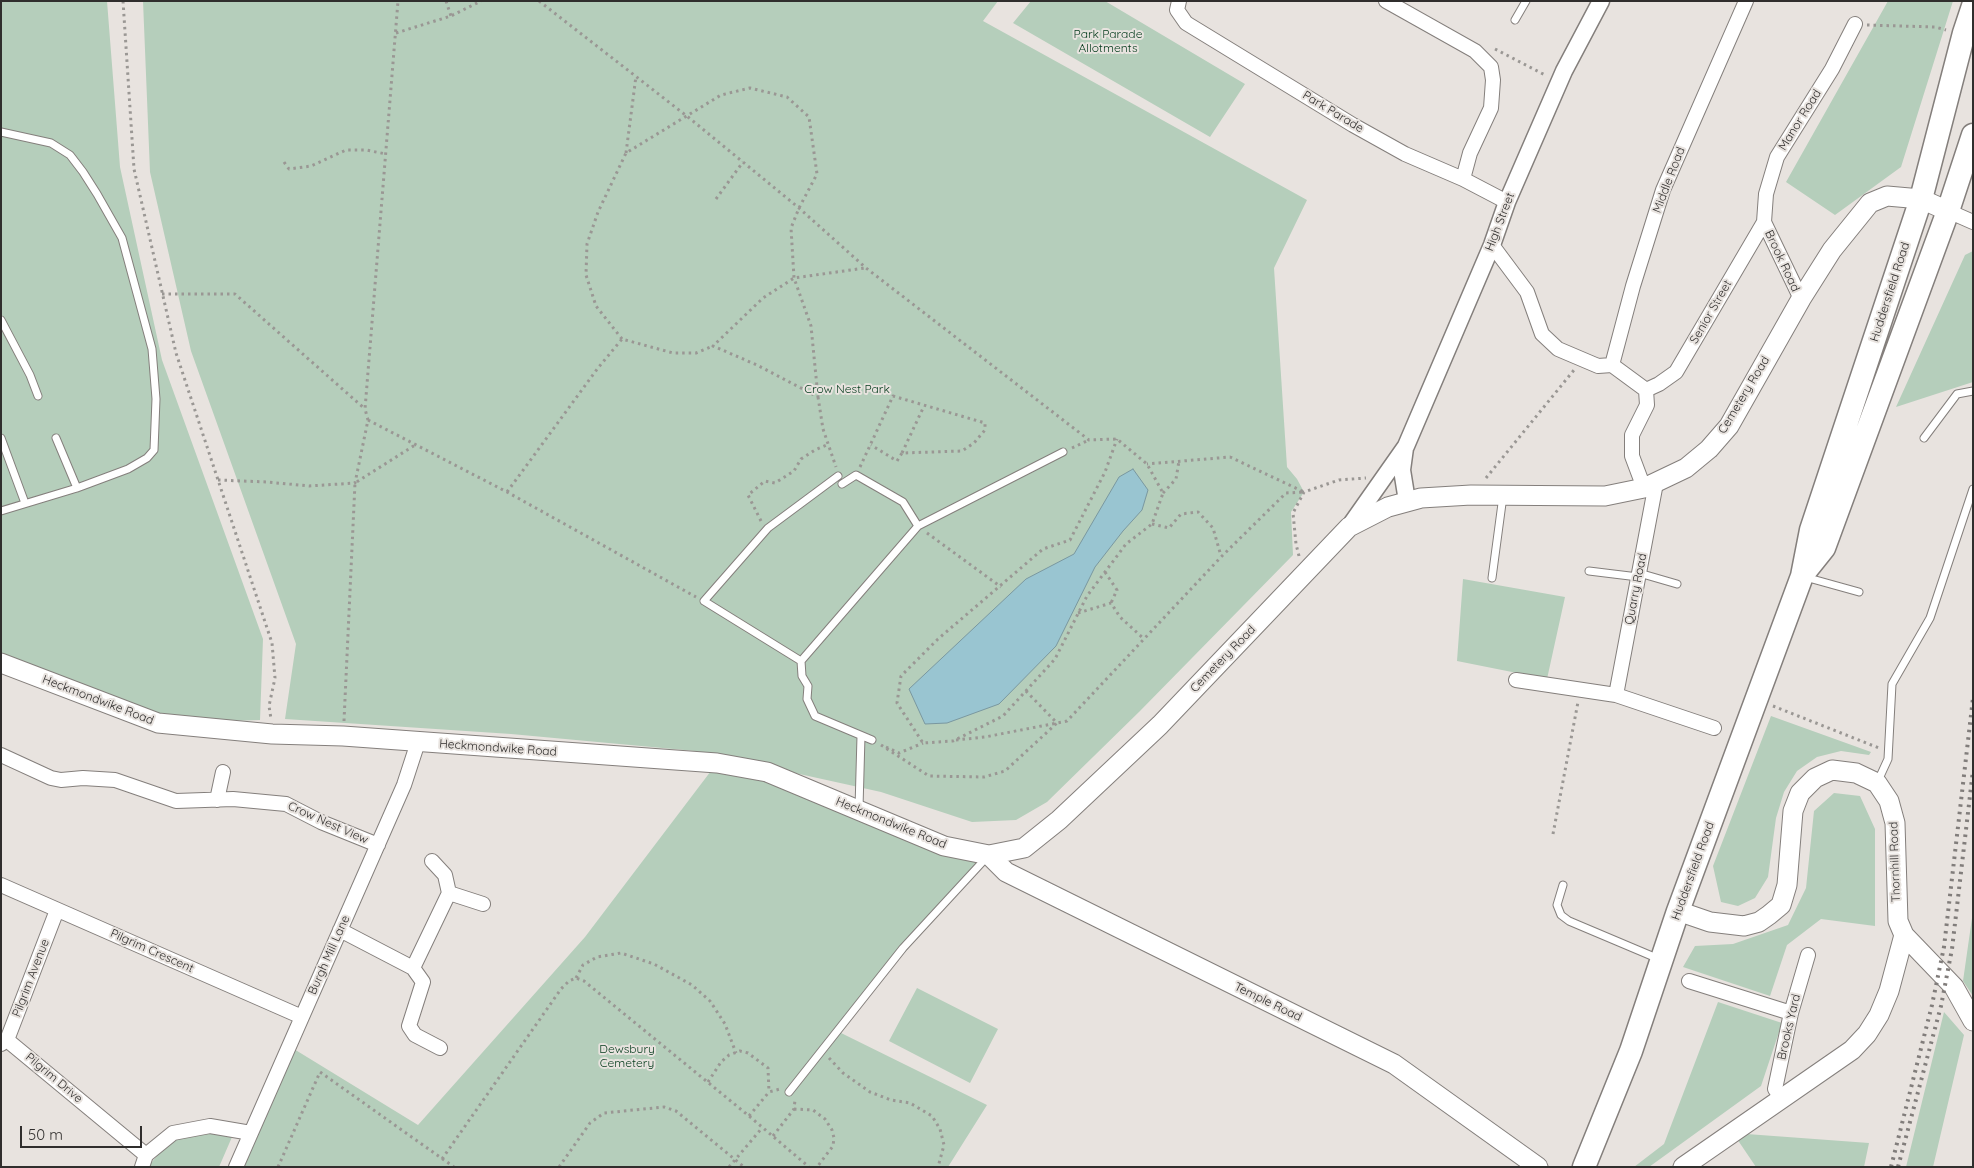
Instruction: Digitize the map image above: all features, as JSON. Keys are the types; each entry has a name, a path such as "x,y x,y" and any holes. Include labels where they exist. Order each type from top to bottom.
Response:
{"highway":[{"name":"Huddersfield Road","path":"1584,1167 1631,1051 1678,911 1802,576 1811,530 1921,199 1964,33 1973,6"},
{"name":"Huddersfield Road","path":"1802,576 1824,548 1948,211 1973,135"}],"main road":[{"name":"Cemetery Road","path":"989,855 1024,848 1059,820 1160,725 1349,527 1388,507 1422,498 1471,495 1605,496 1650,486 1686,468 1709,449 1729,426 1801,299 1832,250 1870,203 1887,196 1921,199 1948,211"},
{"name":"Heckmondwike Road","path":"1,663 158,723 272,734 344,736 717,763 766,772 944,846 989,855"},
{"path":"1678,911 1710,922 1744,926 1759,922 1780,905 1787,885 1793,810 1800,794 1814,778 1832,770 1856,773 1877,783"},
{"name":"Thornhill Road","path":"1877,783 1889,801 1895,823 1898,921 1904,935 1954,987 1973,1021"},
{"name":"Temple Road","path":"989,855 1006,872 1394,1064 1538,1167"},
{"path":"1686,1166 1852,1050 1867,1034 1879,1015 1889,991 1904,935"}],"street":[{"name":"Park Parade","path":"1179,1 1177,10 1186,23 1405,154 1462,179 1507,202"},
{"path":"1386,1 1475,51 1491,67 1493,80 1491,108 1470,154 1462,179"},
{"name":"High Street","path":"1349,527 1406,446 1559,82 1601,1"},
{"name":"Middle Road","path":"1612,365 1633,286 1663,190 1746,1"},
{"name":"Manor Road","path":"1764,222 1766,194 1777,156 1832,69 1856,24"},
{"path":"1948,211 1973,222"},
{"name":"Brook Road","path":"1764,222 1801,299"},
{"name":"Senior Street","path":"1646,390 1659,384 1676,372 1764,222"},
{"path":"1492,245 1527,292 1542,334 1558,349 1582,360 1598,366 1612,365 1646,390 1647,405 1632,435 1632,456 1650,486"},
{"name":"High Street","path":"1406,446 1402,470 1407,501"},
{"name":"Quarry Road","path":"1616,696 1639,575 1650,486"},
{"path":"1516,680 1616,696 1714,728"},
{"name":"Burgh Mill Lane","path":"236,1167 404,785 418,742"},
{"name":"Crow Nest View","path":"1,754 51,778 61,780 83,778 115,780 176,801 233,799 286,804 321,822 378,845"},
{"path":"217,800 224,772"},
{"path":"413,968 449,892 444,875 432,861"},
{"name":"Pilgrim Crescent","path":"1,885 302,1017"},
{"path":"449,892 483,904"},
{"name":"Pilgrim Avenue","path":"4,1042 57,910"},
{"path":"340,930 413,968 423,982 409,1026 415,1035 440,1048"},
{"name":"Brooks Yard","path":"1782,1098 1775,1089 1791,1014 1808,955"},
{"path":"1689,981 1791,1014"},
{"name":"Pilgrim Drive","path":"4,1042 144,1161 173,1133 210,1126 251,1133"}],"lane":[{"path":"1515,20 1526,1"},
{"path":"1,132 51,143 70,155 83,172 122,238 152,349 156,399 154,450 147,458 128,469 77,488 1,511"},
{"path":"1,320 30,375 38,396"},
{"path":"1924,438 1957,394 1970,390 1973,391"},
{"path":"1,438 25,503"},
{"path":"56,438 77,488"},
{"path":"872,740 815,716 807,699 808,686 802,676 801,661 918,526 1063,452"},
{"path":"842,484 856,475 903,502 918,526"},
{"path":"801,661 704,601 768,528 838,476"},
{"path":"1877,783 1888,759 1892,684 1930,618 1973,489"},
{"path":"1492,578 1503,495"},
{"path":"1589,571 1639,575 1677,584"},
{"path":"1802,576 1859,592"},
{"path":"859,810 861,736"},
{"path":"789,1092 903,948 989,855"},
{"path":"1563,884 1557,906 1561,915 1569,921 1662,960"}],"path":[{"path":"123,1 134,168 176,353 272,643 275,678 269,706 272,734"},
{"path":"344,736 355,484 368,420 365,409 398,1"},
{"path":"446,1 451,16"},
{"path":"396,33 451,16 481,1"},
{"path":"539,1 688,117 799,208 866,268 1089,440"},
{"path":"1856,24 1935,28 1964,33"},
{"path":"1475,51 1484,43 1559,82"},
{"path":"636,76 626,153 598,212 587,244 586,275 596,306 622,339 673,352 696,353 713,346 763,298 794,278 866,268"},
{"path":"626,153 688,117 721,95 750,88 787,97 809,117 817,174 790,228 794,278 811,326 823,429 838,476"},
{"path":"284,162 289,169 310,166 346,150 366,150 386,154"},
{"path":"716,199 743,162"},
{"path":"162,294 234,294 365,409"},
{"path":"507,492 598,368 622,339"},
{"path":"713,346 757,365 818,397"},
{"path":"1471,495 1582,360"},
{"path":"856,475 892,396 984,424 985,430 974,444 962,451 902,453"},
{"path":"870,445 897,461 924,406"},
{"path":"368,420 507,492 704,601"},
{"path":"923,743 897,704 901,676 938,639 1043,549 1070,540 1105,472 1117,439"},
{"path":"1063,452 1089,440 1117,439 1147,464 1163,493"},
{"path":"768,528 760,519 748,496 765,481 775,483 794,471 801,459 829,444"},
{"path":"218,480 309,486 355,484 415,445"},
{"path":"1147,464 1230,457 1304,492"},
{"path":"953,741 1002,716 1055,659 1087,596 1126,544 1152,524 1163,493 1176,479 1179,461"},
{"path":"872,740 898,752 923,743 985,737 1067,721 1221,557 1286,493 1304,492 1351,478 1370,478 1381,481"},
{"path":"1304,492 1293,513 1296,544 1304,573"},
{"path":"1152,524 1168,528 1181,514 1198,512 1213,528 1221,557"},
{"path":"918,526 1001,586"},
{"path":"1078,613 1111,603 1117,590 1105,572"},
{"path":"1111,603 1120,617 1144,639"},
{"path":"1025,690 1057,723"},
{"path":"1553,834 1580,690"},
{"path":"1756,699 1889,752"},
{"path":"872,740 929,776 984,777 1005,771 1057,723"},
{"path":"442,1159 561,989 569,981 576,978 583,965 597,958 620,954 654,964 692,985 710,1001 725,1024 736,1053"},
{"path":"576,978 584,981 809,1167"},
{"path":"822,1050 843,1073 870,1092 891,1100 910,1103 932,1116 940,1130 944,1145 938,1167"},
{"path":"708,1082 721,1062 729,1055 740,1051 748,1053 768,1068 769,1092"},
{"path":"278,1167 320,1072 454,1167"},
{"path":"749,1116 769,1092 781,1088 795,1096 794,1109 773,1136"},
{"path":"558,1167 590,1123 604,1112 664,1107 676,1111 744,1167"},
{"path":"794,1109 813,1110 825,1119 832,1130 833,1146 816,1167"},
{"path":"730,1167 762,1128"}],"green space":[{"path":"1,1 107,1 120,167 162,360 263,639 260,720 158,723 1,663"},
{"name":"Crow Nest Park","path":"143,1 998,1 983,21 1307,200 1274,268 1287,467 1297,479 1304,492 1291,512 1293,555 1140,711 1047,802 1016,820 972,822 881,792 695,751 511,734 285,719 296,644 191,351 150,172"},
{"name":"Park Parade Allotments","path":"1031,1 1105,1 1245,84 1210,137 1013,23"},
{"path":"1888,1 1953,1 1901,167 1835,215 1786,182"},
{"path":"1973,251 1973,382 1896,407 1965,255"},
{"path":"1463,579 1565,597 1547,679 1457,661"},
{"path":"1771,716 1871,752 1869,755 1841,751 1817,757 1797,771 1784,792 1776,818 1768,877 1755,898 1738,906 1721,902 1713,866"},
{"name":"Dewsbury Cemetery","path":"717,763 989,855 837,1031 987,1105 948,1167 236,1167 289,1046 418,1125 585,937"},
{"path":"1834,793 1860,796 1875,829 1875,926 1821,919 1787,945 1770,996 1683,967 1695,946 1733,944 1788,925 1806,888 1814,811"},
{"path":"1973,911 1973,996 1963,981"},
{"path":"917,988 998,1029 970,1083 889,1041"},
{"path":"1718,1002 1782,1023 1761,1086 1649,1167 1634,1167 1664,1144"},
{"path":"1944,1012 1964,1035 1933,1167 1906,1167"},
{"path":"213,1133 232,1137 219,1167 148,1167 160,1152 175,1139"},
{"path":"1733,1133 1869,1143 1864,1167 1756,1167"}],"water":[{"path":"1133,469 1148,490 1142,510 1095,567 1056,646 999,704 947,723 925,724 909,689 1026,579 1074,554 1119,477"}],"railway":[{"path":"1891,1167 1932,1005 1944,947 1973,698"},
{"path":"1898,1167 1941,1006 1952,949 1973,770"}]}
